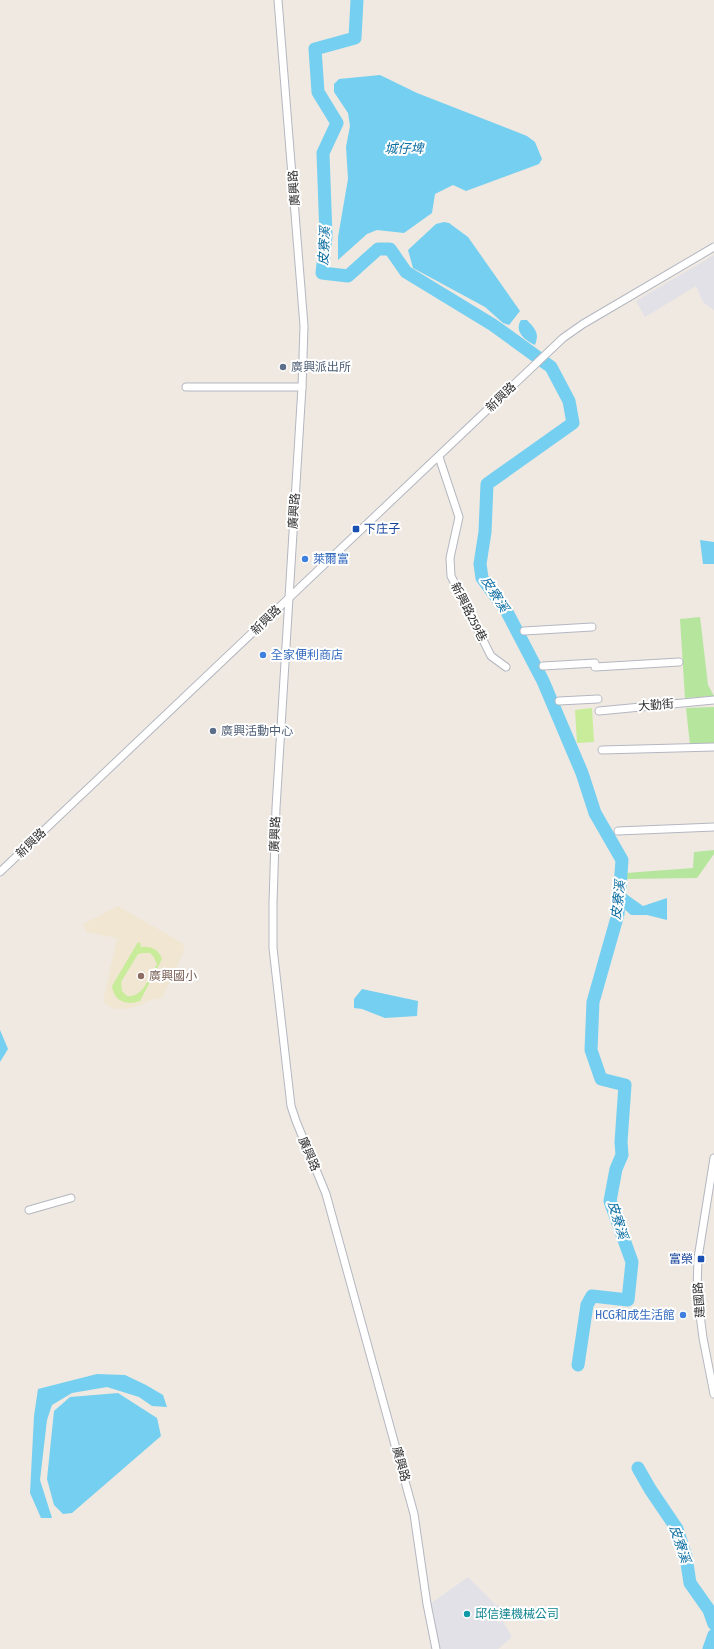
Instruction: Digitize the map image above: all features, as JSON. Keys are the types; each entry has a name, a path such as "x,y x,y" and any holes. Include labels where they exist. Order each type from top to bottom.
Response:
{"street":[{"name":"廣興路","path":"278,0 304,326 302,387 276,808 272,903 273,948 291,1106 326,1194 414,1514 427,1604 436,1649"},
{"name":"新興路","path":"0,872 563,338 583,324 714,247"},
{"path":"186,387 302,387"},
{"name":"新興路259巷","path":"439,457 459,517 450,558 451,576 491,656 506,667"},
{"path":"524,631 592,627"},
{"path":"543,666 680,662"},
{"path":"559,701 598,699"},
{"name":"大勤街","path":"599,711 714,700"},
{"path":"602,750 714,747"},
{"path":"618,831 714,826"},
{"name":"建國路","path":"714,1158 698,1258 697,1291 703,1338 714,1394"},
{"path":"29,1210 71,1198"}],"shaded area":[{"path":"714,255 714,310 703,302 696,286 645,317 636,301"},
{"name":"廣興國小","path":"118,906 184,944 183,953 162,998 149,1000 142,1005 124,1009 114,1009 103,1002 117,938 86,932 83,924"},
{"name":"邱信達機械公司","path":"468,1577 505,1613 501,1618 512,1637 498,1649 439,1649 430,1604"}],"green space":[{"path":"700,617 708,685 714,696 685,698 680,619"},
{"path":"714,707 714,744 690,745 686,708"},
{"path":"592,708 594,742 577,743 575,710"},
{"path":"714,850 714,854 697,878 626,879 626,873 693,868 694,852"},
{"path":"138,942 141,944 140,947 153,948 158,952 162,959 140,1001 130,1003 118,999 112,986","holes":["150,953 157,964 149,980 137,994 127,996 122,991 121,982 138,954"]}],"water":[{"name":"城仔埤","path":"380,75 417,93 527,136 535,142 542,159 539,164 466,191 453,185 435,194 432,213 404,233 377,230 367,234 338,260 338,237 348,179 346,147 350,126 348,113 334,92 334,84 339,79"},
{"path":"444,222 449,223 468,237 520,311 509,325 503,323 485,307 413,268 408,250 436,224"},
{"path":"521,320 527,320 536,331 537,337 535,345 527,341 521,335 519,331 519,324"},
{"path":"700,540 714,542 714,564 703,564"},
{"path":"626,894 643,906 667,898 667,920 647,915 631,915 623,908"},
{"path":"362,989 418,1001 417,1016 385,1018 362,1009 354,1008 354,999"},
{"path":"0,1030 8,1049 0,1062"},
{"path":"97,1374 125,1375 163,1395 167,1407 152,1406 139,1397 107,1387 72,1393 52,1405 47,1420 40,1480 52,1518 41,1518 30,1493 34,1416 38,1389"},
{"path":"118,1393 157,1418 161,1436 72,1513 63,1514 54,1505 47,1479 54,1411 70,1397"}],"waterway":[{"name":"皮寮溪","path":"357,0 355,38 315,49 318,92 337,123 323,153 326,236 322,273 348,276 378,249 390,249 406,272 493,325 551,367 569,401 573,423 487,484 485,532 480,564 482,578 507,612 543,681 582,773 595,813 622,860 618,914 593,1002 591,1050 601,1079 625,1085 621,1142 622,1155 616,1169 610,1201 632,1262 628,1300 592,1296 587,1305 578,1365"},
{"name":"皮寮溪","path":"638,1468 650,1489 677,1529 686,1557 690,1583 709,1610 714,1624"},
{"name":"皮寮溪","path":"709,1649 714,1635"}],"place":[{"name":"廣興派出所","path":"283,367"},
{"name":"下庄子","path":"356,529"},
{"name":"萊爾富","path":"305,559"},
{"name":"全家便利商店","path":"263,655"},
{"name":"廣興活動中心","path":"213,731"},
{"name":"廣興國小","path":"141,976"},
{"name":"富榮","path":"701,1259"},
{"name":"HCG和成生活館","path":"683,1315"},
{"name":"邱信達機械公司","path":"467,1614"}]}
